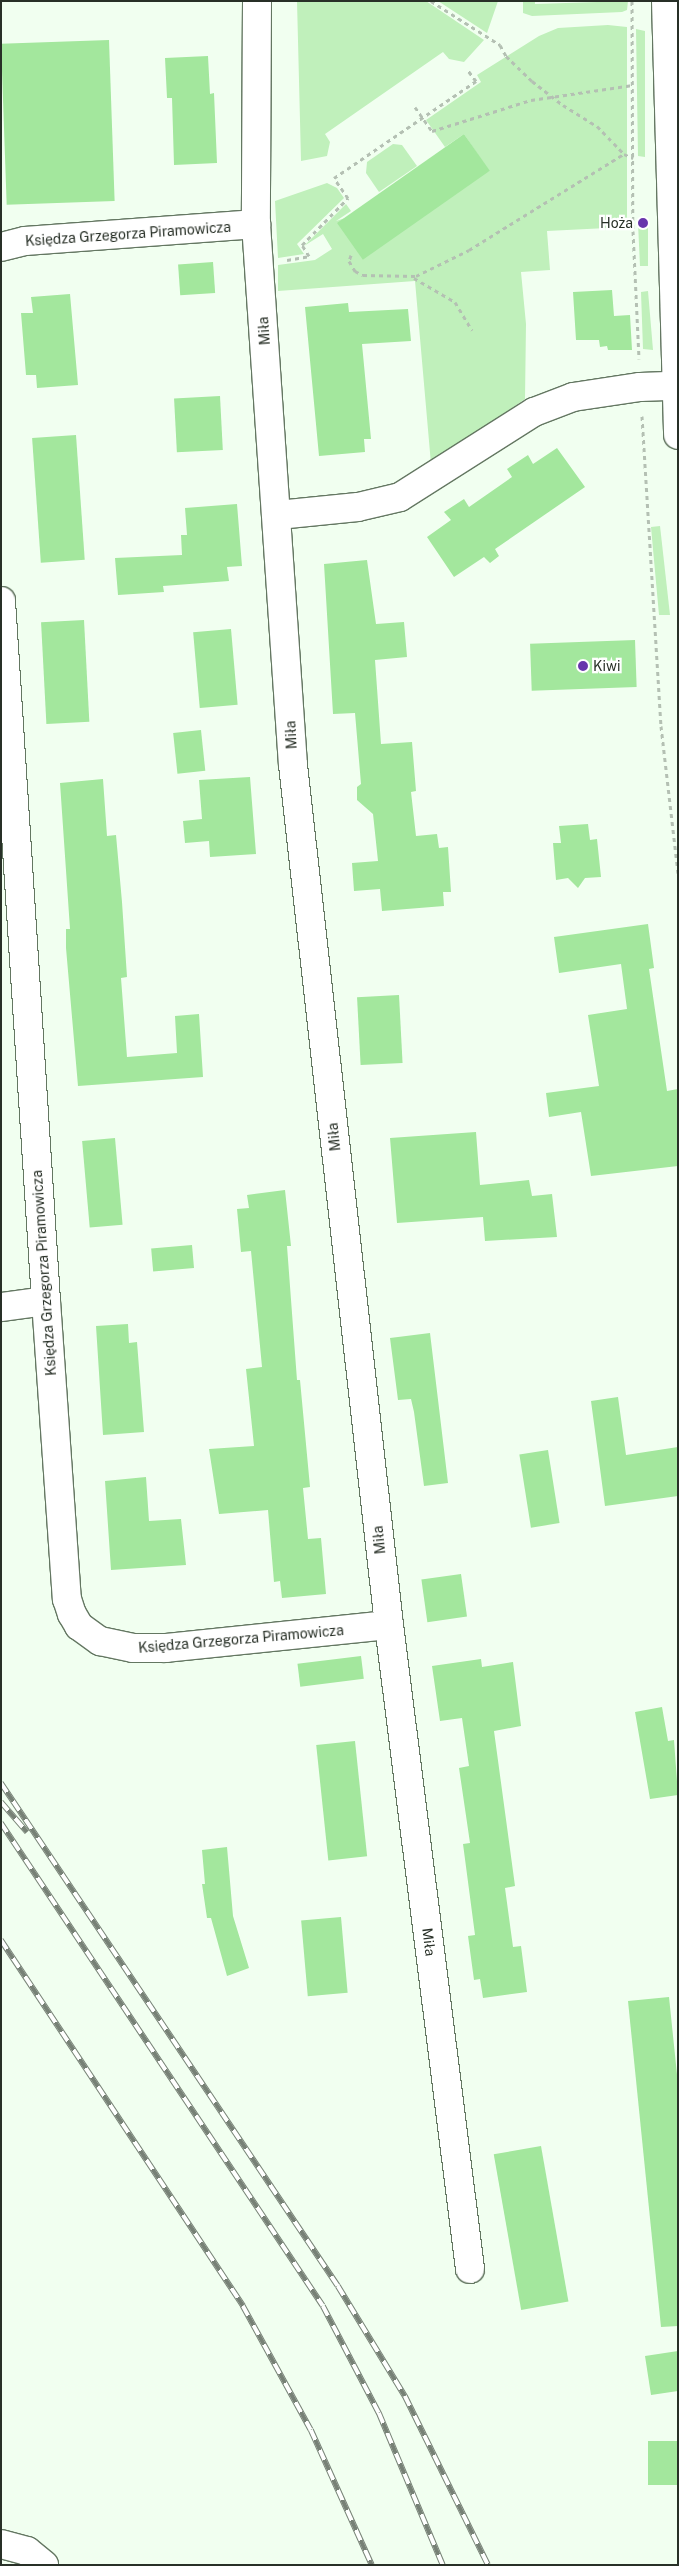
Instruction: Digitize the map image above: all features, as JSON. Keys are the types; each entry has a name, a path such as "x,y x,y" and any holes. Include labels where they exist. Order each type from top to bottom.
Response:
{"street":[{"name":"Miła","path":"257,1 256,224 278,515 293,765 388,1625 470,2269"},
{"path":"666,1 673,65 674,386 678,435"},
{"name":"Księdza Grzegorza Piramowicza","path":"1,248 25,241 256,224"},
{"path":"278,515 358,507 400,497 534,412 573,397 640,387 674,386"},
{"name":"Księdza Grzegorza Piramowicza","path":"1,601 67,1599 79,1626 91,1636 109,1645 158,1648 388,1625"},
{"path":"1,1307 46,1301"},
{"path":"1,2544 27,2551 44,2565"}],"path":[{"path":"431,1 500,45 506,56 552,98 597,126 624,154 633,158"},
{"path":"632,1 633,158 640,387 660,719 678,873"},
{"path":"259,264 309,256 302,245 348,198 334,178 476,81 467,69"},
{"path":"415,107 432,132 509,105 633,85"},
{"path":"412,277 469,250 624,154"},
{"path":"351,255 349,261 355,271 363,275 412,277 424,280 463,309 472,330"}],"green space":[{"path":"297,1 426,1 484,40 464,62 449,59 443,52 325,134 330,142 327,156 301,161"},
{"path":"438,1 498,1 487,33"},
{"path":"523,1 535,1 535,4 628,1 627,10 622,12 532,16 523,13"},
{"path":"608,25 627,27 627,227 547,231 550,270 521,272 526,324 525,399 431,464 415,281 278,291 278,265 315,260 332,249 323,234 304,246 346,204 351,211 336,221 489,171 464,134 445,147 426,120 481,82 477,75 539,36 558,28"},
{"path":"636,29 645,31 645,157 638,156"},
{"path":"393,144 402,145 417,166 379,192 366,173 367,162"},
{"path":"327,183 337,188 344,198 297,244 304,254 278,258 275,201"},
{"path":"638,223 648,224 648,266 640,266"},
{"path":"648,291 653,350 643,349 641,292"},
{"path":"660,526 670,615 659,615 651,527"}],"building":[{"path":"109,40 115,201 7,205 1,44"},
{"path":"208,56 210,94 214,93 217,163 174,165 172,98 167,98 165,58"},
{"path":"464,134 490,171 363,260 337,223"},
{"path":"213,262 215,293 180,295 178,264"},
{"path":"612,290 614,316 630,315 632,350 608,350 607,346 600,347 599,340 576,340 573,292"},
{"path":"70,294 78,385 37,388 36,375 26,375 21,313 33,313 31,297"},
{"path":"348,303 349,312 408,309 411,341 362,344 371,439 364,439 365,452 319,456 305,307"},
{"path":"220,396 223,450 177,452 174,398"},
{"path":"76,435 85,560 41,563 32,438"},
{"path":"557,448 585,487 495,549 499,556 490,563 484,557 454,577 427,537 451,520 444,512 464,499 469,507 512,477 507,469 528,455 533,464"},
{"path":"237,504 242,566 227,567 229,581 163,586 164,592 118,595 115,558 182,555 181,535 187,535 185,508"},
{"path":"367,560 376,624 404,622 407,657 375,660 381,744 412,742 416,791 411,792 416,836 437,834 439,848 448,847 451,892 443,892 444,906 382,911 380,889 354,891 352,863 378,861 373,814 357,800 357,787 361,784 355,713 333,714 324,564"},
{"path":"84,620 89,722 46,724 41,622"},
{"path":"231,629 238,705 200,708 193,632"},
{"name":"Kiwi","path":"635,640 637,687 532,691 530,644"},
{"path":"201,730 205,771 177,774 173,733"},
{"path":"250,777 256,854 210,857 209,841 185,843 183,821 202,819 199,780"},
{"path":"103,779 107,836 116,835 122,902 127,977 121,978 127,1057 177,1053 175,1016 199,1014 203,1077 78,1086 66,948 66,929 70,929 60,783"},
{"path":"588,824 590,840 597,839 601,877 585,878 578,888 568,878 556,880 553,843 561,843 559,826"},
{"path":"648,924 654,968 649,969 667,1091 678,1089 678,1166 591,1176 581,1112 549,1117 546,1093 599,1086 588,1015 627,1009 621,964 559,973 554,937"},
{"path":"399,995 403,1063 361,1065 357,997"},
{"path":"476,1132 480,1185 529,1180 532,1196 552,1194 557,1237 485,1241 483,1217 397,1223 390,1138"},
{"path":"115,1138 123,1225 90,1228 82,1141"},
{"path":"285,1190 291,1246 287,1246 297,1380 300,1380 310,1487 303,1488 308,1539 321,1538 326,1594 282,1598 280,1581 274,1582 268,1510 219,1514 209,1449 254,1446 246,1369 262,1367 251,1251 241,1252 237,1209 249,1208 247,1195"},
{"path":"192,1245 194,1268 153,1271 151,1249"},
{"path":"128,1324 129,1343 137,1342 144,1432 103,1435 96,1326"},
{"path":"430,1333 448,1483 424,1486 414,1412 411,1399 398,1400 390,1338"},
{"path":"618,1397 626,1455 678,1447 678,1496 605,1506 591,1401"},
{"path":"548,1450 560,1523 531,1528 519,1455"},
{"path":"146,1477 149,1521 181,1519 186,1565 111,1570 105,1481"},
{"path":"461,1574 467,1617 427,1622 421,1580"},
{"path":"361,1656 364,1679 300,1687 297,1664"},
{"path":"481,1659 482,1667 513,1662 521,1726 494,1731 515,1886 505,1888 513,1947 521,1946 527,1992 483,1998 480,1979 474,1980 468,1936 475,1935 463,1844 470,1843 459,1768 469,1766 462,1718 440,1721 432,1666"},
{"path":"662,1707 668,1741 674,1740 678,1795 650,1799 635,1712"},
{"path":"355,1741 367,1856 328,1860 316,1745"},
{"path":"227,1847 233,1916 249,1968 227,1976 211,1918 207,1918 202,1884 205,1884 202,1850"},
{"path":"341,1917 348,1993 308,1996 301,1920"},
{"path":"669,1997 678,2084 678,2326 661,2327 628,2001"},
{"path":"541,2146 568,2302 521,2310 494,2154"},
{"path":"678,2351 678,2391 651,2395 645,2356"},
{"path":"648,2441 678,2441 678,2485 648,2485"}],"railway":[{"path":"1,1783 338,2286 405,2396 488,2565"},
{"path":"1,1802 27,1832"},
{"path":"1,1823 323,2306 379,2413 443,2565"},
{"path":"1,1940 243,2306 311,2430 372,2565"}],"place":[{"name":"Hoża","path":"643,223"},
{"name":"Kiwi","path":"583,666"}]}
